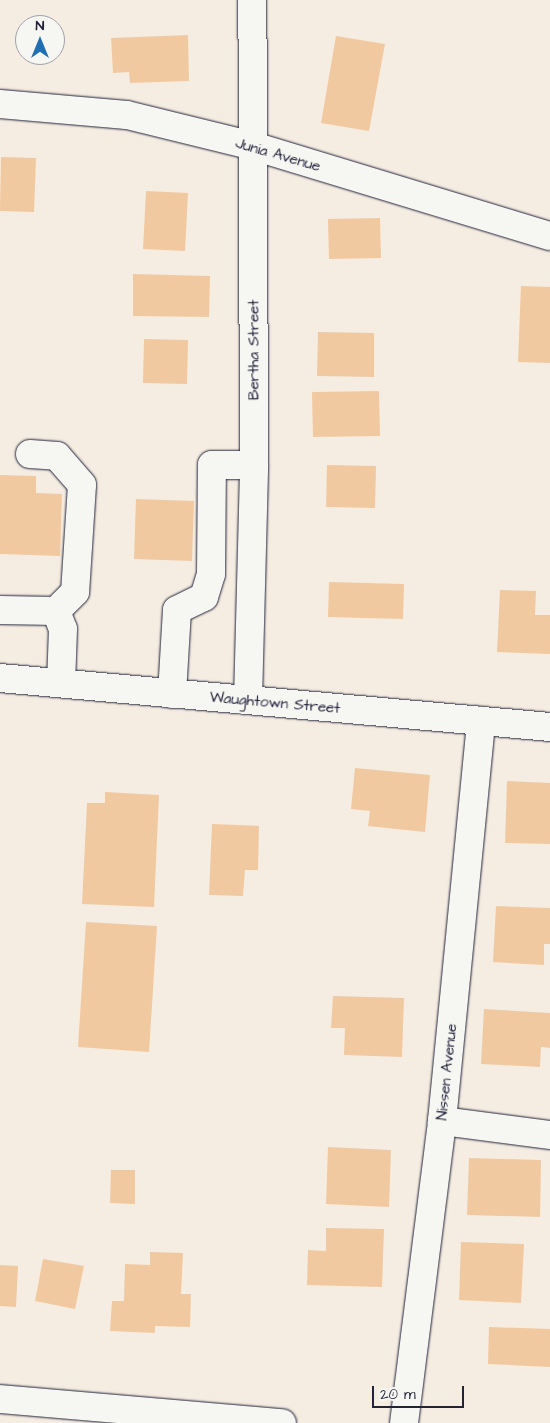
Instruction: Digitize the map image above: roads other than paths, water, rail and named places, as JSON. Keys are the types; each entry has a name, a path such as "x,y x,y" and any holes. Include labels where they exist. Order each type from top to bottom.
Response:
{"street":[{"name":"Bertha Street","path":"248,700 253,575 254,465 252,0"},
{"name":"Junia Avenue","path":"0,104 127,115 253,146 550,236"},
{"path":"0,610 56,611 75,592 82,485 58,456 30,454"},
{"path":"172,694 177,610 204,597 211,574 212,465 254,465"},
{"path":"211,574 253,575"},
{"path":"56,611 63,629 61,683"},
{"name":"Waughtown Street","path":"0,678 550,728"},
{"name":"Nissen Avenue","path":"404,1423 442,1121 482,721"},
{"path":"442,1121 550,1135"},
{"path":"0,1399 282,1423"}]}
